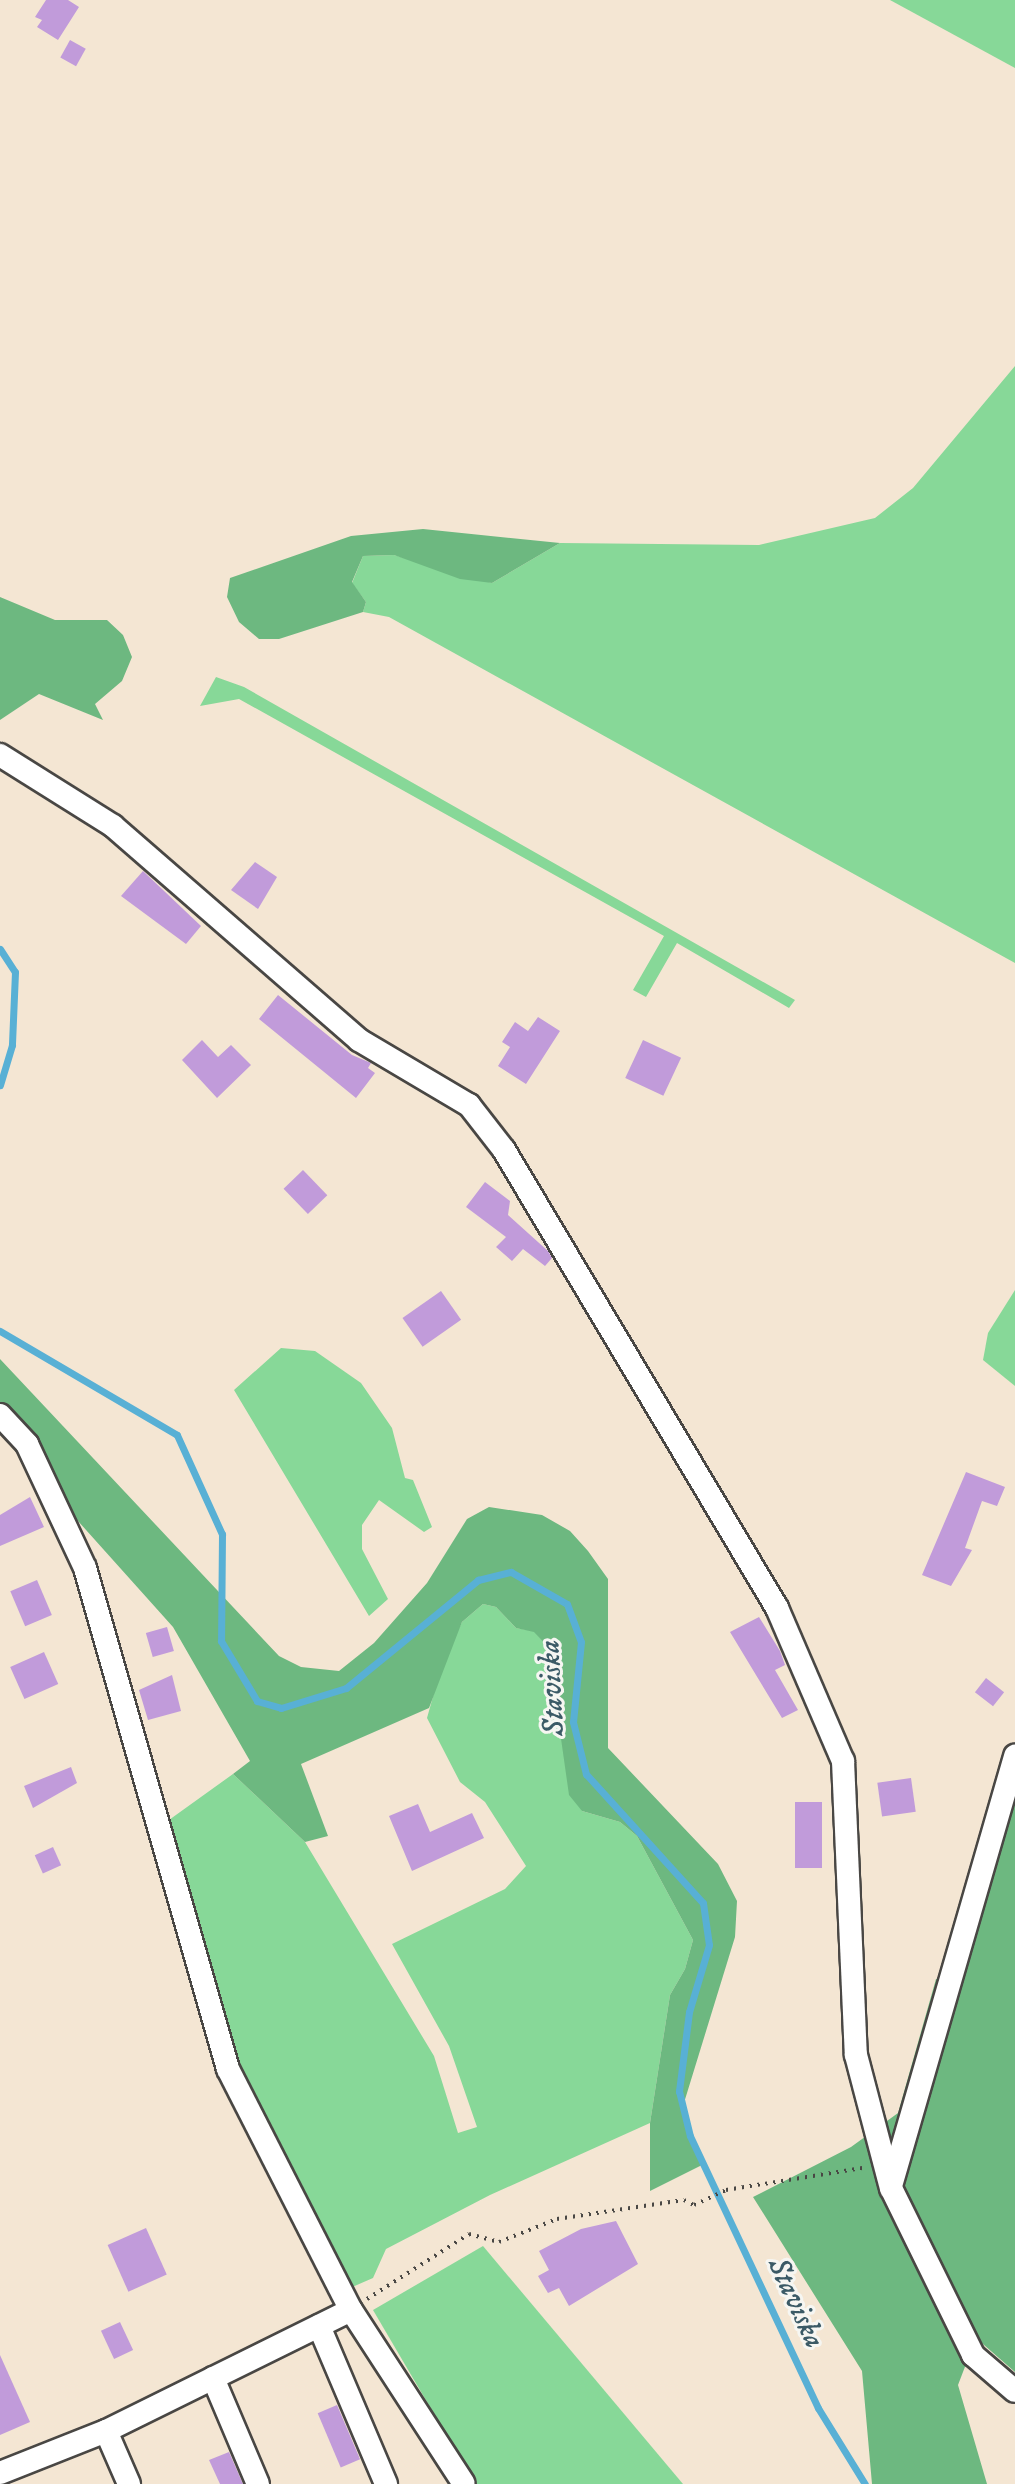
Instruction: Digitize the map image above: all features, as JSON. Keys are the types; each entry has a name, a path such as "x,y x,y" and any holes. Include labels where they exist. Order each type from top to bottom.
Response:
{"street":[{"path":"0,755 113,826 359,1040 469,1105 504,1150 777,1608 843,1761 856,2055 884,2165 891,2188 973,2355 1015,2391"},
{"path":"0,1415 27,1444 85,1568 228,2069 351,2310 464,2484"},
{"path":"891,2188 1015,1756"},
{"path":"3,2484 0,2475 106,2431 351,2310"},
{"path":"319,2326 386,2484"},
{"path":"213,2378 258,2484"},
{"path":"106,2431 129,2484"}],"path":[{"path":"351,2310 469,2234 499,2242 557,2219 705,2201 726,2190 884,2165"}],"green space":[{"path":"890,0 1015,0 1015,68"},
{"path":"1015,366 1015,963 389,617 363,612 366,602 352,583 363,556 394,555 492,583 560,543 759,545 875,518 913,488"},
{"path":"423,529 560,543 492,583 460,579 394,555 363,556 352,582 366,602 363,612 279,639 259,639 239,622 227,597 230,578 351,536"},
{"path":"0,597 55,620 107,620 123,635 132,657 122,681 95,704 103,720 39,694 0,720"},
{"path":"216,677 244,687 795,1000 789,1008 677,943 646,997 633,990 664,936 239,699 200,706"},
{"path":"1015,1290 1015,1386 983,1360 988,1333"},
{"path":"281,1348 315,1351 361,1383 392,1428 405,1478 413,1480 432,1527 424,1532 379,1500 362,1525 362,1549 388,1599 369,1616 234,1390"},
{"path":"0,1359 279,1656 301,1667 339,1671 374,1643 427,1583 467,1519 489,1507 542,1515 570,1531 588,1551 608,1579 608,1748 718,1864 737,1901 735,1937 683,2106 702,2165 650,2191 650,2123 670,1995 685,1969 693,1940 637,1836 620,1822 582,1811 569,1795 548,1647 534,1632 516,1628 496,1607 483,1604 462,1622 429,1708 301,1764 328,1836 305,1842 233,1774 250,1761 173,1627 0,1434"},
{"path":"483,1604 496,1607 516,1628 534,1631 548,1647 582,1811 620,1822 637,1836 693,1940 685,1969 670,1995 650,2123 490,2195 386,2249 373,2278 350,2288 335,2274 228,2043 162,1825 233,1774 305,1842 434,2056 458,2133 477,2127 449,2046 392,1944 505,1889 526,1866 485,1802 460,1782 427,1718 443,1661 462,1622"},
{"path":"1015,1793 1015,2372 976,2338 958,2385 987,2484 872,2484 862,2371 753,2197 851,2147 898,2113 936,1979 964,1974"},
{"path":"483,2246 683,2484 475,2484 373,2310"}],"building":[{"path":"46,0 68,0 79,7 58,40 37,27 42,20 35,17"},
{"path":"70,40 86,49 76,66 60,57"},
{"path":"255,862 277,877 258,909 231,890"},
{"path":"143,871 201,926 186,944 121,896"},
{"path":"278,995 352,1055 371,1063 368,1068 375,1073 356,1098 259,1019"},
{"path":"538,1017 560,1031 526,1084 498,1066 510,1047 502,1042 515,1022 528,1031"},
{"path":"202,1040 218,1057 231,1045 251,1065 217,1098 182,1060"},
{"path":"643,1040 681,1058 663,1096 625,1078"},
{"path":"303,1170 327,1195 308,1214 284,1189"},
{"path":"485,1182 510,1201 508,1215 548,1251 552,1258 545,1266 523,1249 512,1261 496,1247 506,1237 466,1207"},
{"path":"441,1291 461,1320 423,1347 402,1318"},
{"path":"966,1472 1005,1487 997,1506 982,1501 965,1548 972,1550 951,1586 922,1575"},
{"path":"30,1497 44,1527 0,1546 0,1515"},
{"path":"37,1580 52,1615 25,1626 10,1591"},
{"path":"759,1617 780,1651 785,1665 775,1670 798,1710 782,1718 730,1632"},
{"path":"167,1627 174,1651 153,1657 146,1633"},
{"path":"44,1652 58,1684 24,1699 10,1667"},
{"path":"172,1675 181,1711 148,1720 139,1690"},
{"path":"986,1678 1004,1692 993,1706 975,1692"},
{"path":"71,1767 77,1783 33,1808 24,1786"},
{"path":"911,1778 916,1812 882,1816 877,1783"},
{"path":"795,1802 822,1802 822,1868 795,1868"},
{"path":"418,1804 430,1832 472,1813 484,1838 412,1871 389,1816"},
{"path":"53,1847 61,1865 43,1873 35,1855"},
{"path":"616,2221 638,2264 569,2306 559,2288 548,2293 538,2276 549,2270 539,2251 581,2229"},
{"path":"146,2228 167,2275 128,2292 108,2245"},
{"path":"120,2322 133,2350 114,2359 101,2331"},
{"path":"0,2355 30,2422 0,2435"},
{"path":"337,2405 360,2459 341,2468 318,2413"},
{"path":"229,2452 243,2484 220,2484 209,2460"}],"waterway":[{"name":"Staviska","path":"0,949 15,972 12,1045 0,1085"},
{"name":"Staviska","path":"0,1331 177,1435 222,1534 221,1641 257,1701 281,1708 346,1688 478,1580 511,1572 567,1604 581,1642 573,1722 586,1774 703,1903 709,1945 689,2012 679,2091 690,2136 818,2408 865,2484"}]}
